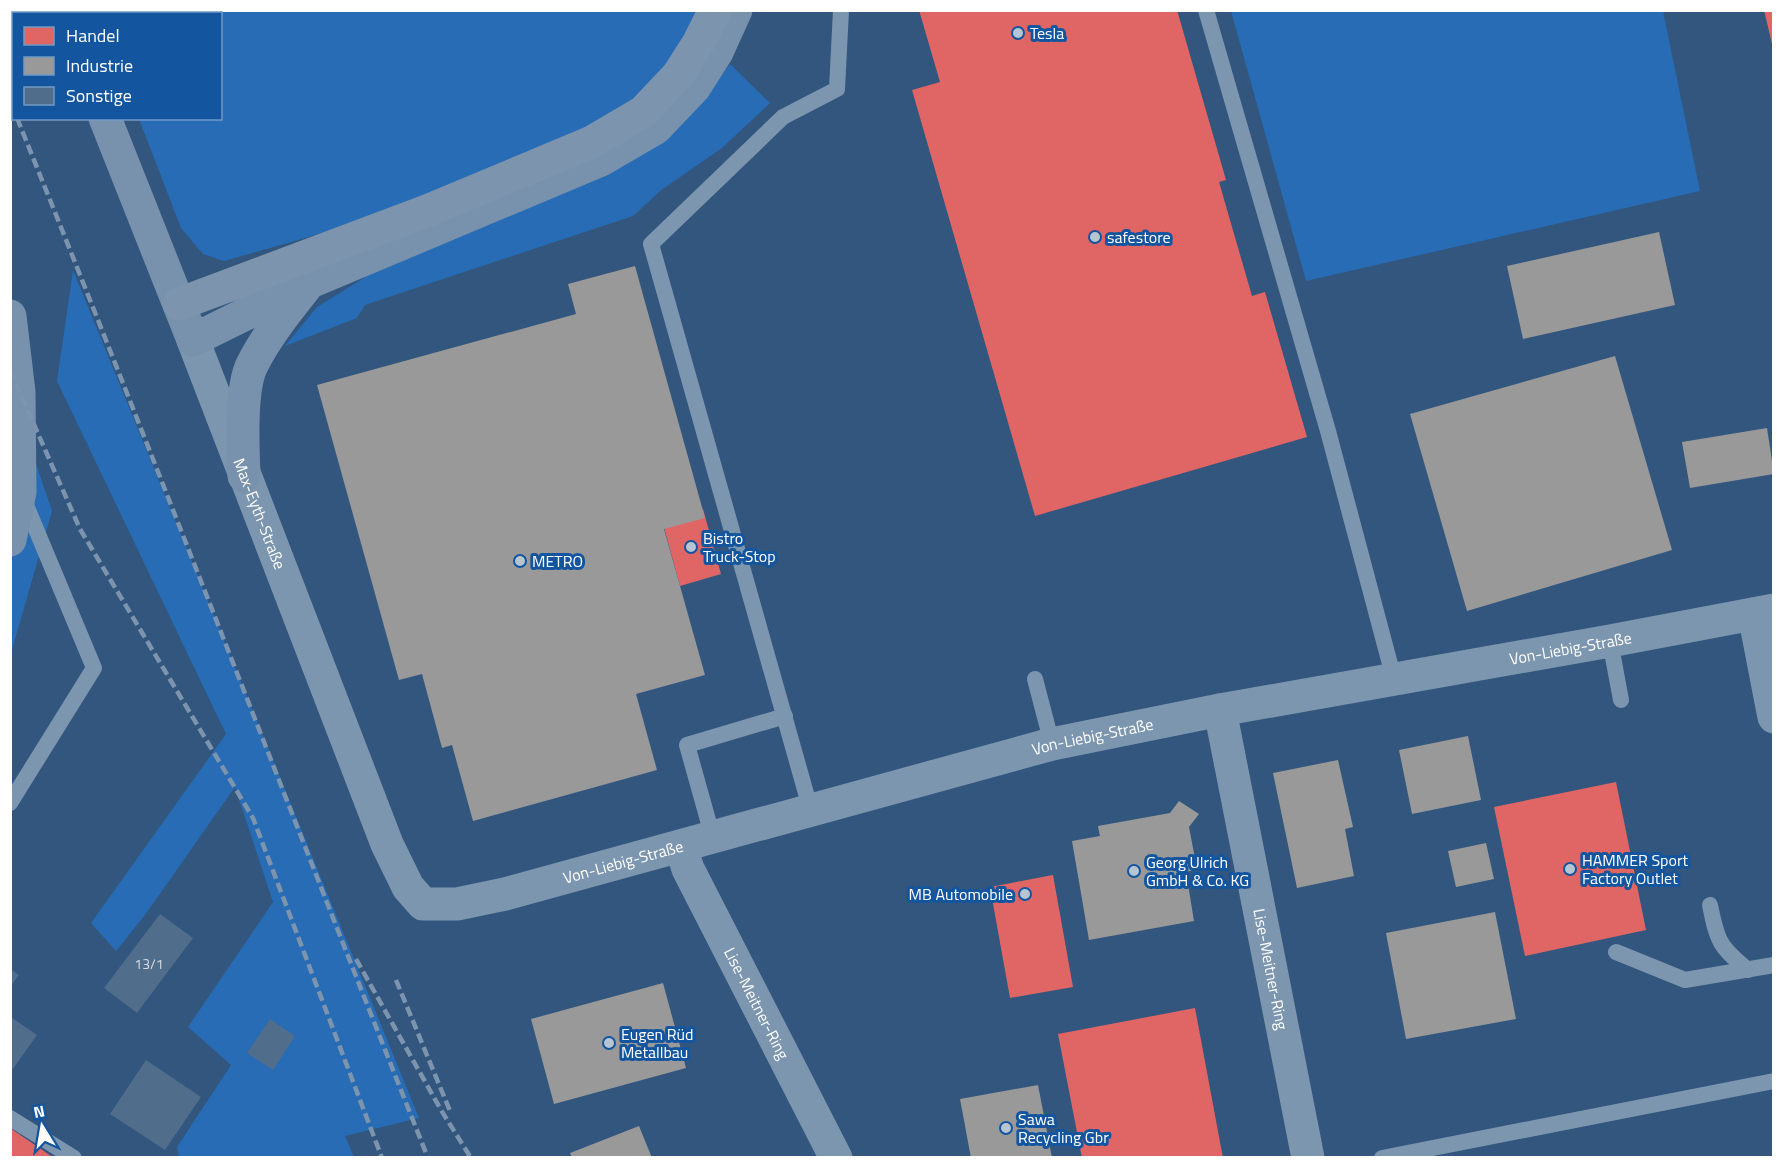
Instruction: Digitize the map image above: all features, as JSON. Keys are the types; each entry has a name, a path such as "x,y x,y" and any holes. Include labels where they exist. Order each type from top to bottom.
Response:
{"highway":[{"path":"179,304 427,212 592,142 643,112 678,75 699,42 715,10"}],"street":[{"path":"193,340 308,283 601,160 656,128 694,88 717,52 736,10"},
{"name":"Max-Eyth-Straße","path":"106,120 387,844 408,886 423,904"},
{"path":"244,476 243,426 251,366 278,322 308,283"},
{"path":"10,316 19,392 20,492 10,540"},
{"path":"1764,612 1773,717"},
{"name":"Von-Liebig-Straße","path":"423,904 457,904 505,894 1052,744 1220,710 1764,612"},
{"name":"Lise-Meitner-Ring","path":"1220,710 1308,1158"},
{"name":"Lise-Meitner-Ring","path":"681,847 688,869 836,1158"}],"lane":[{"path":"812,811 651,244 783,117 837,89 841,10"},
{"path":"1206,10 1328,431 1394,679"},
{"path":"10,803 94,668 20,492"},
{"path":"1610,641 1622,700"},
{"path":"1035,679 1052,744"},
{"path":"712,838 687,745 785,716"},
{"path":"1710,905 1715,932 1726,952 1748,970"},
{"path":"1616,952 1685,980 1773,965"},
{"path":"1382,1158 1773,1081"},
{"path":"10,1118 74,1158"}],"shaded area":[{"path":"698,11 685,40 664,70 631,106 565,141 403,207 224,261 203,254 181,228 139,120 222,120 222,12 97,12"},
{"path":"1231,11 1663,11 1700,191 1306,281"},
{"path":"730,64 770,103 722,148 660,191 633,216 365,305 357,318 285,346 317,307 380,268 705,97"},
{"path":"73,270 419,1118 345,1136 354,1157 179,1157 177,1147 231,1065 188,1027 273,902 235,787 145,915 116,951 91,923 226,734 57,381"},
{"path":"31,449 52,511 11,653 11,540"}],"building: Handel":[{"name":"safestore","path":"919,10 1177,10 1226,180 1219,182 1252,296 1265,292 1307,437 1035,516 912,90 940,82"},
{"path":"1764,10 1774,10 1774,48 1773,48"},
{"name":"Bistro Truck-Stop","path":"703,509 721,574 680,586 662,520"},
{"name":"HAMMER Sport Factory Outlet","path":"1616,782 1646,930 1525,956 1494,807"},
{"path":"1053,875 1073,987 1010,998 990,887"},
{"path":"1195,1008 1223,1158 1082,1158 1058,1034"},
{"path":"10,1128 54,1158 10,1158"}],"building: Industrie":[{"path":"1659,232 1675,305 1523,339 1507,266"},
{"name":"METRO","path":"635,266 705,518 664,529 705,675 636,694 657,770 473,821 452,745 442,748 422,674 399,680 317,385 576,314 568,284"},
{"path":"1615,356 1672,550 1467,611 1410,414"},
{"path":"1767,428 1774,474 1690,488 1682,442"},
{"path":"1468,736 1481,800 1412,814 1399,750"},
{"path":"1338,760 1353,827 1345,829 1354,876 1297,888 1273,773"},
{"name":"Georg Ulrich GmbH & Co. KG","path":"1179,801 1199,814 1189,827 1197,869 1186,872 1194,921 1089,940 1072,841 1100,836 1098,826 1170,813"},
{"path":"1486,843 1494,879 1456,887 1448,851"},
{"path":"1495,912 1516,1019 1406,1039 1386,933"},
{"name":"Eugen Rüd Metallbau","path":"663,983 686,1068 554,1104 531,1019"},
{"name":"Sawa Recycling Gbr","path":"1038,1085 1052,1158 971,1158 960,1099"},
{"path":"639,1126 652,1158 572,1158 570,1153"}],"building: Sonstige":[{"path":"160,914 193,938 137,1013 104,988"},
{"path":"10,969 19,975 10,987"},
{"path":"12,1018 37,1035 10,1073 10,1020"},
{"path":"270,1019 295,1036 273,1070 247,1053"},
{"path":"146,1060 201,1097 165,1150 110,1114"}],"railway":[{"path":"10,103 12,107"},
{"path":"18,120 428,1158"},
{"path":"10,370 80,529 253,818 382,1158"},
{"path":"356,959 441,1110 471,1158"},
{"path":"396,980 450,1111"}],"place":[{"name":"Tesla","path":"1018,33"},
{"name":"safestore","path":"1095,237"},
{"name":"Bistro Truck-Stop","path":"691,547"},
{"name":"METRO","path":"520,561"},
{"name":"HAMMER Sport Factory Outlet","path":"1570,869"},
{"name":"Georg Ulrich GmbH & Co. KG","path":"1134,871"},
{"name":"MB Automobile","path":"1025,894"},
{"name":"Eugen Rüd Metallbau","path":"609,1043"},
{"name":"Sawa Recycling Gbr","path":"1006,1128"}]}
